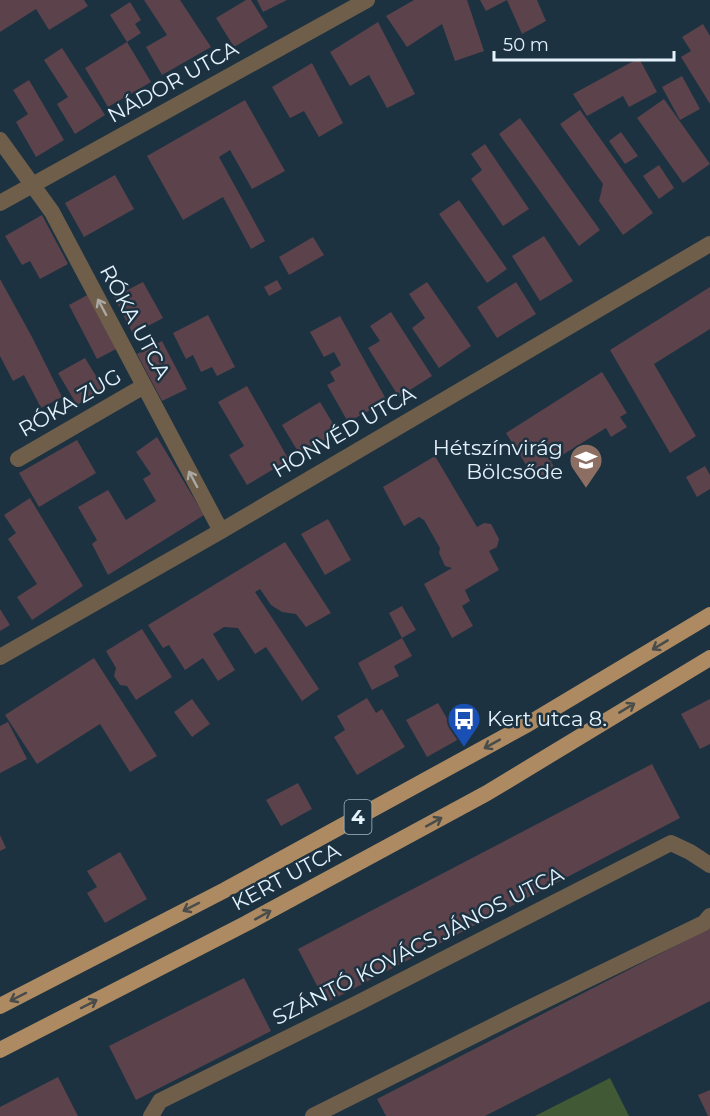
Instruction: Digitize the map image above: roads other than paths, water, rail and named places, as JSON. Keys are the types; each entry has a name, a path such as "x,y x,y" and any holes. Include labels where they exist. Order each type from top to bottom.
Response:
{"main road":[{"name":"KERT UTCA","path":"0,1006 225,890 518,730 710,615"},
{"name":"KERT UTCA","path":"0,1050 245,924 487,793 710,658"}],"street":[{"name":"NÁDOR UTCA","path":"0,203 367,0"},
{"name":"RÓKA UTCA","path":"0,140 52,212 220,531"},
{"name":"HONVÉD UTCA","path":"0,657 710,244"},
{"name":"RÓKA ZUG","path":"18,459 144,386"},
{"name":"SZÁNTÓ KOVÁCS JÁNOS UTCA","path":"151,1116 160,1101 671,843 710,865"},
{"path":"313,1116 704,922 710,916"}],"place":[{"name":"Hétszínvirág Bölcsőde","path":"586,489"},
{"name":"Kert utca 8.","path":"464,748"}]}
